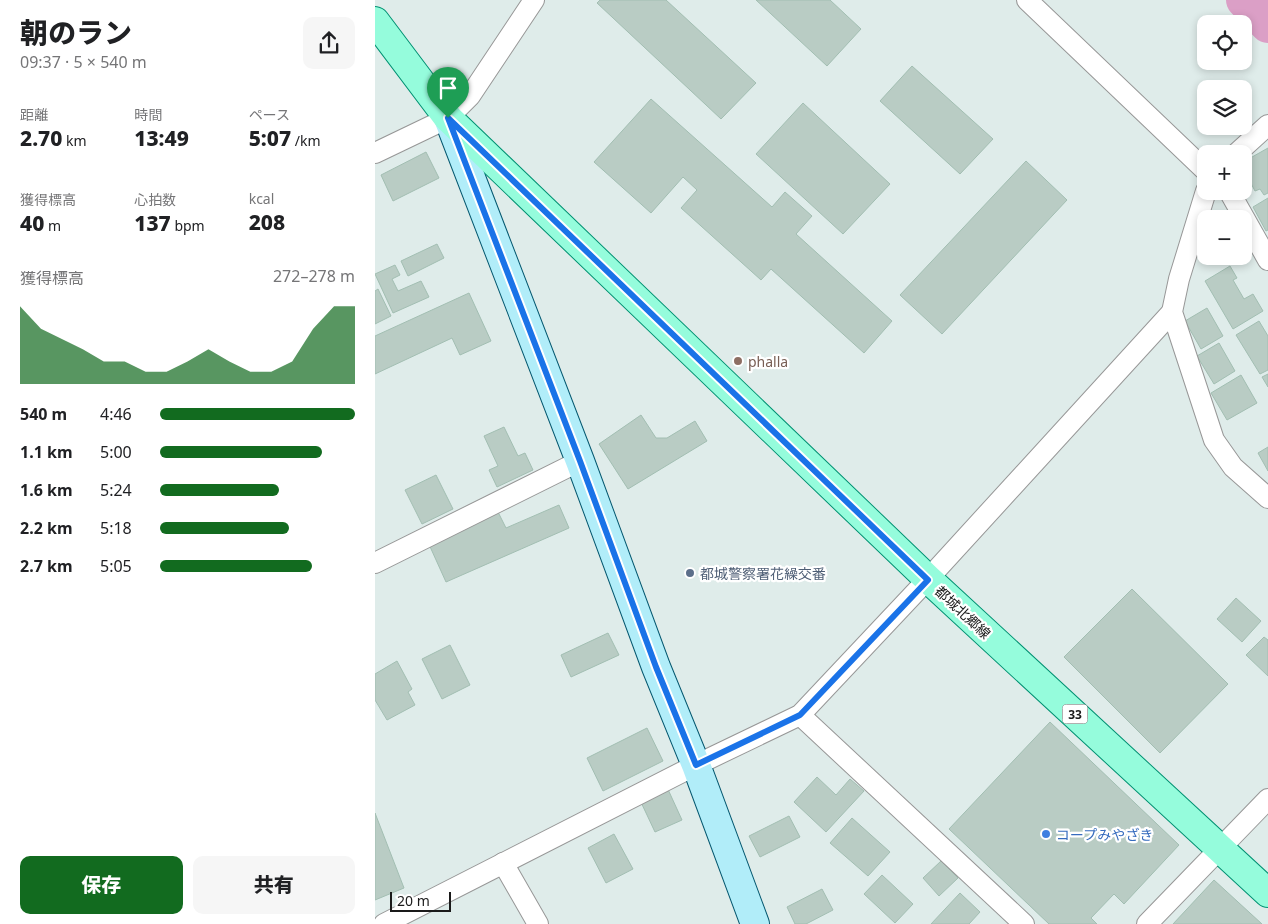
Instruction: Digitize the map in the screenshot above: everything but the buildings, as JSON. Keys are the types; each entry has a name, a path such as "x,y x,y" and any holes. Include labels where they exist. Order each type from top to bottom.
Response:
{"main road":[{"name":"都城北郷線","path":"375,21 448,118 928,580 1268,893"}],"street":[{"path":"375,153 448,118 470,96 534,0"},
{"path":"1027,0 1197,162"},
{"path":"448,118 755,924"},
{"path":"1246,145 1268,125"},
{"path":"1203,200 1179,279 1172,312 1213,440 1233,467 1268,498"},
{"path":"1234,200 1268,260"},
{"path":"384,924 696,765 800,715 928,580 1172,312"},
{"path":"375,563 580,461"},
{"path":"800,715 1025,924"},
{"path":"1147,924 1268,799"},
{"path":"503,863 538,924"}],"waterway":[{"path":"1244,0 1268,25"}],"place":[{"name":"phalla","path":"738,361"},
{"name":"都城警察署花繰交番","path":"690,573"},
{"name":"コープみやざき","path":"1046,834"}],"route":[{"path":"448,118 928,580 800,715 696,765 656,667 580,461 448,118"}]}
